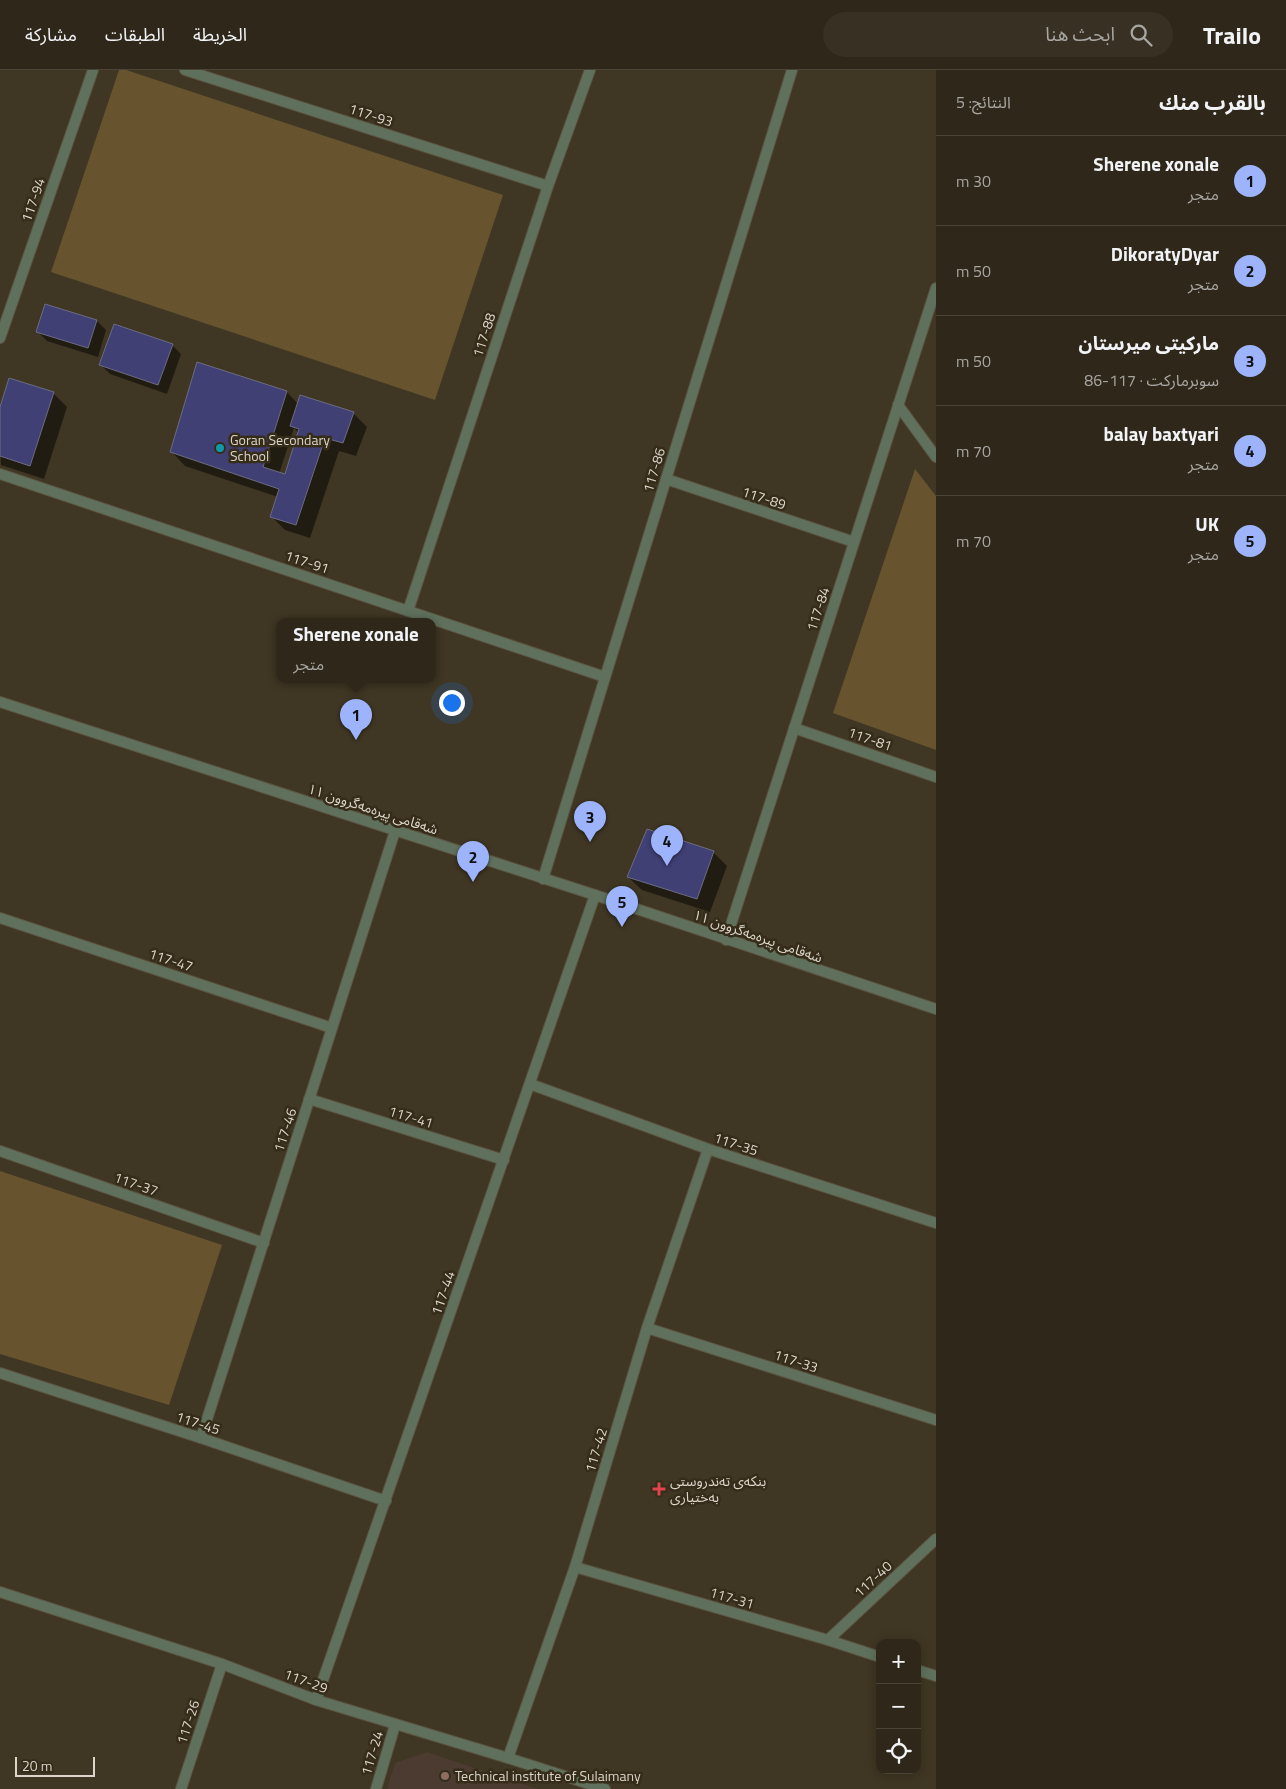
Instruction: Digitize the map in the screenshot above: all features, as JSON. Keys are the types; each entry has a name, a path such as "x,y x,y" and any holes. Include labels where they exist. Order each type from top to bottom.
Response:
{"street":[{"name":"117-94","path":"0,338 92,70"},
{"name":"117-93","path":"185,70 548,186"},
{"name":"117-88","path":"408,610 548,186 590,70"},
{"name":"117-86","path":"543,879 792,70"},
{"name":"117-84","path":"726,940 936,288"},
{"path":"898,405 936,456"},
{"name":"117-91","path":"0,474 432,618"},
{"name":"117-89","path":"666,479 854,542"},
{"name":"117-91","path":"436,620 605,677"},
{"name":"شەقامی پیرەمەگروون ١١","path":"0,702 595,895 936,1010"},
{"name":"117-81","path":"794,728 936,777"},
{"name":"117-46","path":"201,1438 395,831"},
{"name":"117-44","path":"316,1700 595,895"},
{"name":"117-47","path":"0,918 332,1028"},
{"name":"117-35","path":"530,1084 708,1150 936,1223"},
{"name":"117-41","path":"309,1099 504,1160"},
{"name":"117-42","path":"508,1758 575,1567 647,1328 708,1150"},
{"name":"117-37","path":"0,1151 264,1242"},
{"name":"117-33","path":"647,1328 936,1420"},
{"name":"117-45","path":"0,1373 201,1438 386,1501"},
{"name":"117-40","path":"828,1640 936,1540"},
{"name":"117-31","path":"575,1567 876,1656"},
{"name":"117-29","path":"0,1592 222,1664 316,1700 605,1789"},
{"name":"117-26","path":"181,1789 222,1664"},
{"path":"921,1671 936,1676"},
{"name":"117-24","path":"376,1789 395,1725"}],"shaded area":[{"path":"119,70 126,70 503,195 435,400 51,272"},
{"path":"915,469 936,496 936,750 833,713"},
{"path":"0,1171 222,1245 169,1405 0,1354"},
{"name":"Technical institute of Sulaimany","path":"427,1752 538,1789 387,1789 395,1763"}],"building":[{"path":"45,304 97,320 88,348 36,332"},
{"path":"114,324 173,344 158,385 99,365"},
{"name":"Goran Secondary School","path":"197,362 287,391 263,467 285,474 299,429 290,426 300,395 354,412 343,443 325,438 296,525 270,517 279,489 170,452"},
{"path":"9,378 54,392 30,466 0,456 0,407"},
{"path":"647,829 714,851 697,899 627,877"}],"place":[{"name":"Goran Secondary School","path":"220,448"},
{"name":"Sherene xonale","path":"356,740"},
{"name":"مارکیتی میرستان","path":"590,842"},
{"name":"balay baxtyari","path":"667,866"},
{"name":"DikoratyDyar","path":"473,882"},
{"name":"UK","path":"622,927"},
{"name":"بنکەی تەندروستی بەختیاری","path":"659,1489"},
{"name":"Technical institute of Sulaimany","path":"445,1776"}]}
